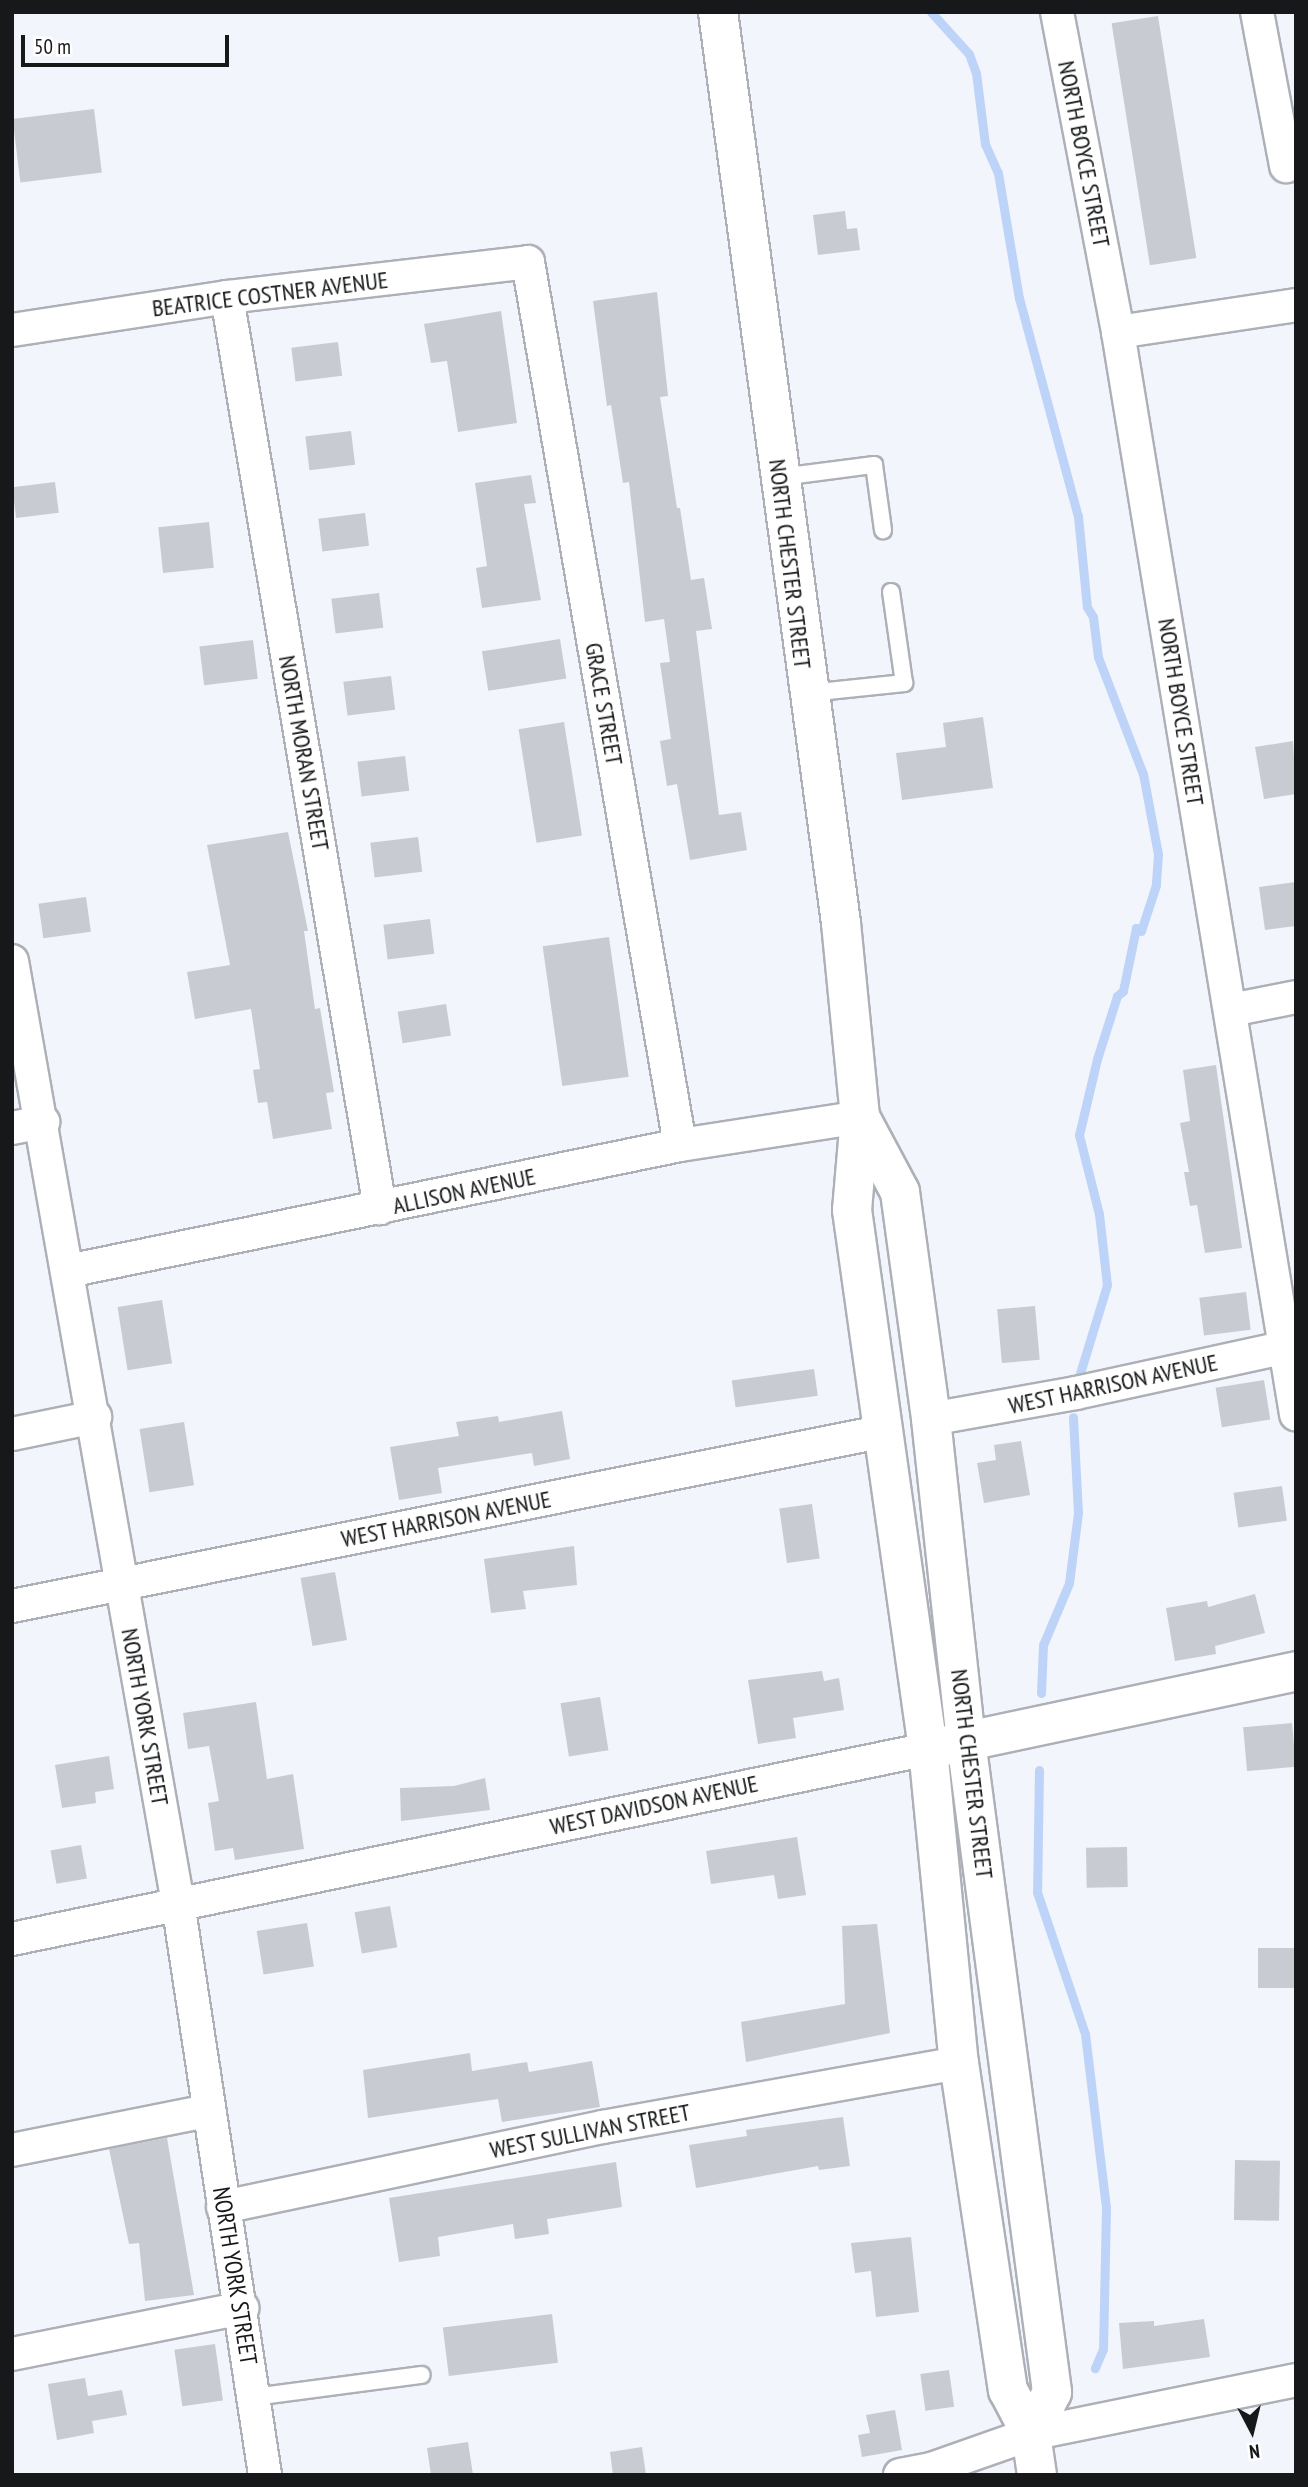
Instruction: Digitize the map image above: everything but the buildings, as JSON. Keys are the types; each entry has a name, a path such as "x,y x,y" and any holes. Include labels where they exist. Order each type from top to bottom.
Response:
{"main road":[{"name":"NORTH CHESTER STREET","path":"718,12 807,694 841,923 860,1117 852,1210 880,1432 928,1749 959,2063 1008,2390 1031,2434 1037,2475"},
{"name":"NORTH CHESTER STREET","path":"860,1117 900,1192 931,1419 966,1741 1052,2392 1031,2434"},
{"name":"WEST DAVIDSON AVENUE","path":"928,1749 1296,1671"}],"street":[{"name":"NORTH BOYCE STREET","path":"1057,12 1118,332 1290,1347 1296,1414"},
{"path":"1257,12 1286,166"},
{"name":"BEATRICE COSTNER AVENUE","path":"12,330 227,297 528,262"},
{"name":"GRACE STREET","path":"528,262 681,1145"},
{"name":"NORTH MORAN STREET","path":"227,297 380,1208"},
{"path":"1118,332 1296,305"},
{"name":"NORTH YORK STREET","path":"12,961 95,1416 178,1903 223,2207 242,2308 265,2475"},
{"path":"1231,1010 1296,997"},
{"name":"ALLISON AVENUE","path":"68,1271 681,1145 860,1117"},
{"path":"12,1128 43,1122"},
{"name":"WEST HARRISON AVENUE","path":"931,1419 1076,1393 1290,1347"},
{"path":"12,1434 95,1416"},
{"name":"WEST HARRISON AVENUE","path":"12,1606 880,1432"},
{"name":"WEST DAVIDSON AVENUE","path":"12,1939 928,1749"},
{"name":"WEST SULLIVAN STREET","path":"223,2207 603,2127 959,2063"},
{"path":"12,2150 208,2111"},
{"path":"12,2354 242,2308"},
{"path":"900,2475 930,2469 1031,2434 1296,2381"}],"lane":[{"path":"779,477 874,465 883,530"},
{"path":"807,694 904,683 891,592"},
{"path":"254,2397 422,2375"}],"waterway":[{"path":"931,12 969,54 976,73 985,144 998,173 1019,298 1078,516 1087,607 1093,617 1098,657 1143,774 1158,854 1156,885 1141,931 1136,928 1123,991 1117,996 1097,1059 1079,1135 1099,1214 1107,1285 1078,1380"},
{"path":"1041,1693 1043,1645 1069,1583 1078,1513 1073,1417"},
{"path":"1039,1770 1037,1892 1085,2034 1106,2208 1103,2349 1095,2368"}]}
